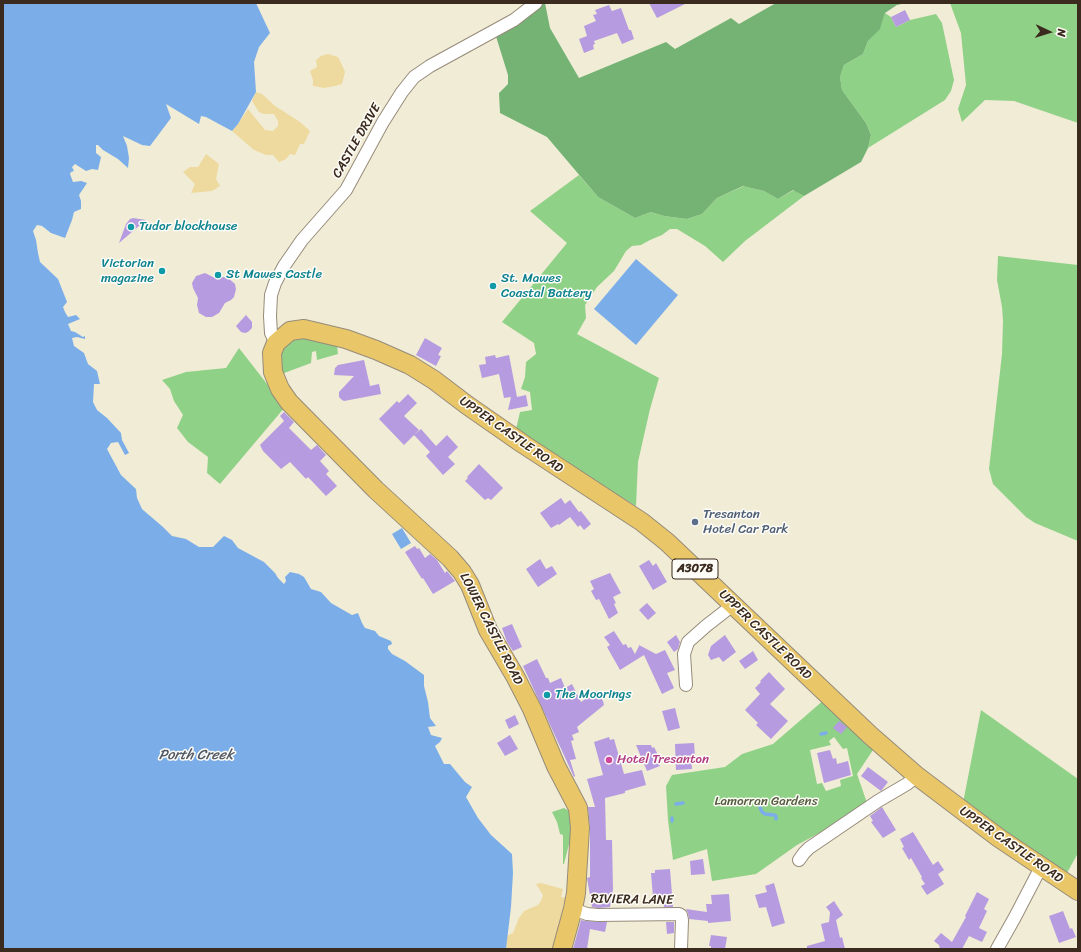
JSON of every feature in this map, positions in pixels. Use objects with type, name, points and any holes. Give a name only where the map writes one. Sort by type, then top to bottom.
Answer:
[{"type":"main road","name":"UPPER CASTLE ROAD","points":[[275,345],[287,333],[294,330],[310,330],[346,339],[376,350],[402,361],[422,372],[517,441],[651,529],[667,542],[870,735],[917,776],[999,838],[1078,891]]},
{"type":"main road","name":"LOWER CASTLE ROAD","points":[[275,345],[271,359],[273,372],[284,395],[376,490],[450,558],[462,572],[470,585],[488,630],[515,676],[532,709],[556,766],[578,808],[580,822],[576,892],[562,949]]},
{"type":"street","name":"CASTLE DRIVE","points":[[275,345],[271,333],[270,304],[275,283],[302,240],[346,190],[383,122],[402,92],[414,77],[430,66],[514,20],[536,3]]},
{"type":"street","points":[[686,684],[684,654],[688,642],[733,605]]},
{"type":"street","points":[[799,860],[809,848],[917,776]]},
{"type":"street","points":[[997,949],[1041,867]]},
{"type":"street","name":"RIVIERA LANE","points":[[573,909],[584,913],[598,915],[679,914],[681,915],[682,920],[682,949]]},
{"type":"green space","points":[[536,3],[545,3],[550,28],[579,78],[666,42],[675,49],[731,18],[739,24],[776,3],[906,3],[897,5],[885,13],[880,29],[868,41],[863,54],[844,65],[840,77],[842,90],[866,123],[871,135],[868,148],[861,162],[804,196],[793,190],[778,199],[764,191],[743,186],[717,198],[702,214],[687,219],[664,216],[651,212],[635,218],[598,197],[547,137],[500,113],[499,93],[508,84],[508,75],[494,30]]},
{"type":"green space","points":[[950,3],[1078,3],[1078,123],[1014,101],[985,100],[962,122],[958,109],[966,85],[961,33]]},
{"type":"green space","points":[[885,13],[891,17],[896,27],[910,20],[936,14],[942,23],[954,80],[951,91],[945,100],[868,148],[871,135],[866,123],[842,90],[840,77],[844,65],[863,54],[868,41],[880,28]]},
{"type":"green space","points":[[579,175],[598,197],[635,218],[651,212],[664,216],[687,219],[702,214],[717,198],[744,186],[764,191],[778,199],[794,190],[804,196],[745,241],[723,262],[705,246],[677,229],[670,229],[662,235],[641,245],[632,246],[626,251],[614,271],[597,287],[585,305],[586,318],[577,334],[659,378],[650,409],[638,462],[636,506],[586,476],[516,429],[520,412],[532,410],[530,392],[521,389],[525,377],[526,362],[536,354],[534,343],[502,322],[567,243],[530,211]]},
{"type":"green space","points":[[998,256],[1078,265],[1078,541],[1035,523],[1026,517],[993,484],[989,469],[1002,354],[1003,321],[997,280]]},
{"type":"green space","points":[[299,335],[337,346],[338,354],[317,360],[316,351],[312,352],[311,363],[279,375],[279,349]]},
{"type":"green space","points":[[239,348],[285,407],[220,484],[207,473],[208,457],[188,442],[177,428],[183,415],[174,401],[170,389],[162,380],[186,372],[226,368]]},
{"type":"green space","name":"Lamorran Gardens","points":[[825,699],[875,747],[857,774],[867,803],[823,831],[797,845],[756,874],[712,881],[707,849],[673,860],[668,820],[666,786],[672,775],[725,767],[742,754],[773,744]],"holes":[[[834,737],[843,749],[847,748],[853,776],[840,780],[841,786],[826,791],[822,783],[817,784],[810,750],[831,745],[829,741]]]},
{"type":"green space","points":[[981,710],[1078,779],[1078,853],[1067,873],[963,803]]},
{"type":"green space","points":[[564,808],[569,811],[571,827],[570,840],[563,864],[563,835],[560,834],[557,822],[552,812]]},
{"type":"sand","points":[[328,54],[338,57],[342,65],[345,72],[342,84],[324,88],[313,86],[310,71],[317,67],[316,60],[321,56]]},
{"type":"sand","points":[[256,92],[262,94],[275,106],[300,122],[310,131],[304,144],[300,144],[295,155],[290,154],[286,159],[279,162],[273,155],[266,155],[254,150],[232,131],[248,109],[265,130],[273,131],[278,126],[278,121],[274,114],[264,114],[259,112],[252,101]]},
{"type":"sand","points":[[206,154],[219,164],[216,179],[220,186],[212,191],[191,193],[195,184],[183,172],[190,167],[198,167]]},
{"type":"sand","points":[[541,883],[563,889],[561,897],[572,898],[557,949],[506,949],[507,936],[513,933],[519,918],[524,911],[538,905],[541,901],[543,895],[536,884]]},
{"type":"water","name":"Porth Creek","points":[[3,3],[256,3],[270,33],[259,47],[254,62],[256,92],[238,124],[232,131],[206,117],[201,116],[199,124],[166,104],[171,118],[150,146],[142,145],[123,136],[127,146],[129,158],[128,168],[118,159],[96,145],[96,153],[101,157],[98,170],[92,169],[86,171],[75,164],[72,167],[74,171],[70,174],[73,182],[81,181],[87,183],[79,195],[81,209],[74,212],[65,238],[51,233],[42,226],[37,225],[33,231],[40,262],[58,279],[67,302],[63,307],[68,317],[76,315],[80,319],[68,324],[71,331],[83,337],[85,336],[85,339],[77,337],[72,338],[74,346],[84,353],[88,364],[97,371],[100,384],[94,384],[93,402],[97,410],[121,433],[122,440],[129,453],[125,455],[118,442],[111,443],[107,449],[121,475],[136,489],[137,498],[142,509],[172,536],[186,539],[199,547],[213,547],[224,536],[232,540],[238,548],[264,562],[284,584],[286,581],[285,577],[290,572],[299,574],[304,577],[311,589],[321,592],[331,603],[352,615],[358,613],[365,628],[375,631],[379,636],[391,641],[392,644],[388,646],[388,649],[392,654],[405,661],[424,675],[424,686],[430,718],[436,726],[428,727],[431,735],[442,738],[435,746],[444,764],[450,764],[465,782],[472,787],[466,797],[478,818],[491,835],[512,854],[513,873],[511,907],[506,949],[3,949]]},
{"type":"water","points":[[636,259],[678,295],[636,345],[594,309]]},
{"type":"water","points":[[402,528],[411,543],[401,549],[392,534]]},
{"type":"building","points":[[649,3],[687,3],[657,18]]},
{"type":"building","points":[[609,5],[612,11],[621,8],[634,39],[622,44],[617,33],[594,41],[594,49],[584,53],[579,39],[587,36],[584,26],[596,21],[593,15],[597,14],[595,10]]},
{"type":"building","points":[[905,10],[910,20],[896,27],[891,17]]},
{"type":"building","name":"Tudor blockhouse","points":[[133,218],[146,220],[119,243],[126,224]]},
{"type":"building","name":"St Mawes Castle","points":[[205,273],[215,278],[228,278],[235,284],[236,289],[234,297],[225,303],[219,313],[212,317],[206,317],[199,313],[197,305],[198,298],[192,283],[196,276]]},
{"type":"building","points":[[246,315],[252,322],[252,328],[245,333],[241,332],[236,326]]},
{"type":"building","points":[[425,338],[442,348],[438,355],[441,356],[436,366],[416,355]]},
{"type":"building","points":[[495,355],[496,358],[509,355],[517,397],[526,395],[528,406],[508,410],[511,397],[504,398],[499,374],[482,378],[479,365],[486,364],[485,357]]},
{"type":"building","points":[[364,360],[370,386],[379,384],[381,394],[344,401],[342,400],[339,397],[339,392],[354,376],[334,375],[335,368],[338,365]]},
{"type":"building","points":[[408,394],[417,403],[404,416],[419,430],[404,445],[379,419],[397,401],[399,403]]},
{"type":"building","points":[[284,412],[294,422],[289,428],[311,450],[317,445],[326,455],[320,461],[329,471],[326,474],[337,486],[326,496],[308,477],[306,479],[290,462],[281,469],[263,451],[260,445],[284,421],[280,416]]},
{"type":"building","points":[[421,429],[436,446],[447,435],[458,447],[448,457],[455,464],[443,475],[426,456],[430,452],[414,435]]},
{"type":"building","points":[[479,464],[503,488],[491,500],[488,498],[485,500],[465,481]]},
{"type":"building","points":[[561,498],[565,504],[570,500],[591,524],[584,530],[580,525],[578,527],[570,517],[559,525],[558,524],[551,528],[540,513]]},
{"type":"building","points":[[415,546],[417,549],[419,548],[425,558],[430,554],[437,560],[445,573],[447,571],[455,581],[433,594],[405,552]]},
{"type":"building","points":[[540,559],[546,569],[552,566],[557,574],[538,587],[526,569]]},
{"type":"building","points":[[649,560],[653,566],[656,563],[667,582],[653,590],[639,566]]},
{"type":"building","points":[[610,573],[621,593],[613,597],[618,613],[609,619],[599,599],[596,600],[591,591],[594,589],[590,581]]},
{"type":"building","points":[[647,603],[656,613],[648,620],[639,610]]},
{"type":"building","points":[[512,624],[522,647],[513,651],[507,642],[502,628]]},
{"type":"building","points":[[614,631],[623,645],[626,644],[628,648],[631,647],[635,654],[639,645],[656,654],[665,650],[675,670],[667,673],[674,688],[662,694],[644,655],[620,670],[607,647],[610,645],[604,637]]},
{"type":"building","points":[[676,635],[680,642],[678,649],[674,652],[667,642]]},
{"type":"building","points":[[725,635],[736,652],[723,662],[719,657],[711,660],[708,655],[711,646]]},
{"type":"building","points":[[753,651],[758,660],[745,669],[739,661]]},
{"type":"building","points":[[537,659],[550,683],[561,678],[565,688],[572,684],[581,702],[597,691],[603,701],[604,705],[577,727],[579,732],[572,735],[574,740],[571,741],[576,759],[570,760],[575,776],[574,777],[523,666]]},
{"type":"building","points":[[769,672],[785,689],[770,704],[788,721],[771,739],[756,725],[758,723],[745,710],[760,694],[755,688]]},
{"type":"building","points":[[675,708],[680,728],[668,731],[662,711]]},
{"type":"building","points":[[515,715],[519,724],[509,729],[505,720]]},
{"type":"building","points":[[839,721],[847,727],[841,734],[833,728]]},
{"type":"building","points":[[510,735],[518,749],[505,756],[497,743]]},
{"type":"building","points":[[609,737],[610,740],[614,739],[624,774],[642,770],[646,785],[625,791],[625,793],[605,798],[606,840],[612,840],[613,889],[610,907],[598,908],[592,907],[587,878],[590,877],[590,829],[588,807],[595,807],[587,779],[603,775],[594,742]]},
{"type":"building","points":[[694,743],[695,757],[691,757],[692,769],[676,770],[675,744]]},
{"type":"building","points":[[636,745],[651,745],[652,748],[654,747],[658,755],[655,756],[660,766],[647,771]]},
{"type":"building","points":[[830,750],[833,759],[836,758],[837,764],[848,761],[851,775],[824,783],[817,753]]},
{"type":"building","points":[[868,767],[888,782],[881,791],[861,776]]},
{"type":"building","points":[[882,807],[896,830],[883,838],[871,822],[873,821],[870,816]]},
{"type":"building","points":[[913,832],[933,865],[938,861],[944,870],[938,874],[944,884],[927,895],[921,886],[925,884],[921,878],[922,877],[911,858],[909,860],[902,848],[904,847],[900,839]]},
{"type":"building","points":[[703,859],[705,874],[691,875],[690,861]]},
{"type":"building","points":[[670,869],[673,907],[664,907],[664,896],[653,897],[651,873],[655,873],[655,870]]},
{"type":"building","points":[[774,883],[785,923],[772,927],[766,907],[759,908],[755,895],[767,892],[765,886]]},
{"type":"building","points":[[977,892],[989,899],[984,909],[987,911],[979,928],[987,932],[982,942],[969,936],[962,949],[940,949],[939,945],[934,941],[941,933],[952,942],[966,917],[965,916]]},
{"type":"building","points":[[729,894],[731,921],[708,923],[708,921],[689,919],[686,909],[707,912],[706,904],[712,904],[711,895]]},
{"type":"building","points":[[834,901],[843,915],[836,920],[840,938],[842,937],[845,949],[807,949],[807,946],[825,941],[821,924],[829,922],[830,912],[826,907]]},
{"type":"building","points":[[1063,911],[1070,929],[1072,928],[1076,937],[1059,943],[1049,916]]},
{"type":"building","points":[[581,920],[607,922],[605,932],[590,929],[587,949],[573,949]]},
{"type":"building","points":[[666,922],[674,922],[674,933],[667,934]]},
{"type":"building","points":[[711,935],[727,937],[725,949],[711,949],[711,946],[709,946]]},
{"type":"waterway","points":[[821,734],[826,733]]},
{"type":"waterway","points":[[676,804],[683,803]]},
{"type":"waterway","points":[[760,807],[762,812],[765,814],[774,815],[776,816],[776,819]]},
{"type":"place","name":"Tudor blockhouse","points":[[131,227]]},
{"type":"place","name":"Victorian magazine","points":[[162,271]]},
{"type":"place","name":"St Mawes Castle","points":[[218,275]]},
{"type":"place","name":"St. Mawes Coastal Battery","points":[[493,286]]},
{"type":"place","name":"Tresanton Hotel Car Park","points":[[695,522]]},
{"type":"place","name":"The Moorings","points":[[547,695]]},
{"type":"place","name":"Hotel Tresanton","points":[[609,760]]}]
